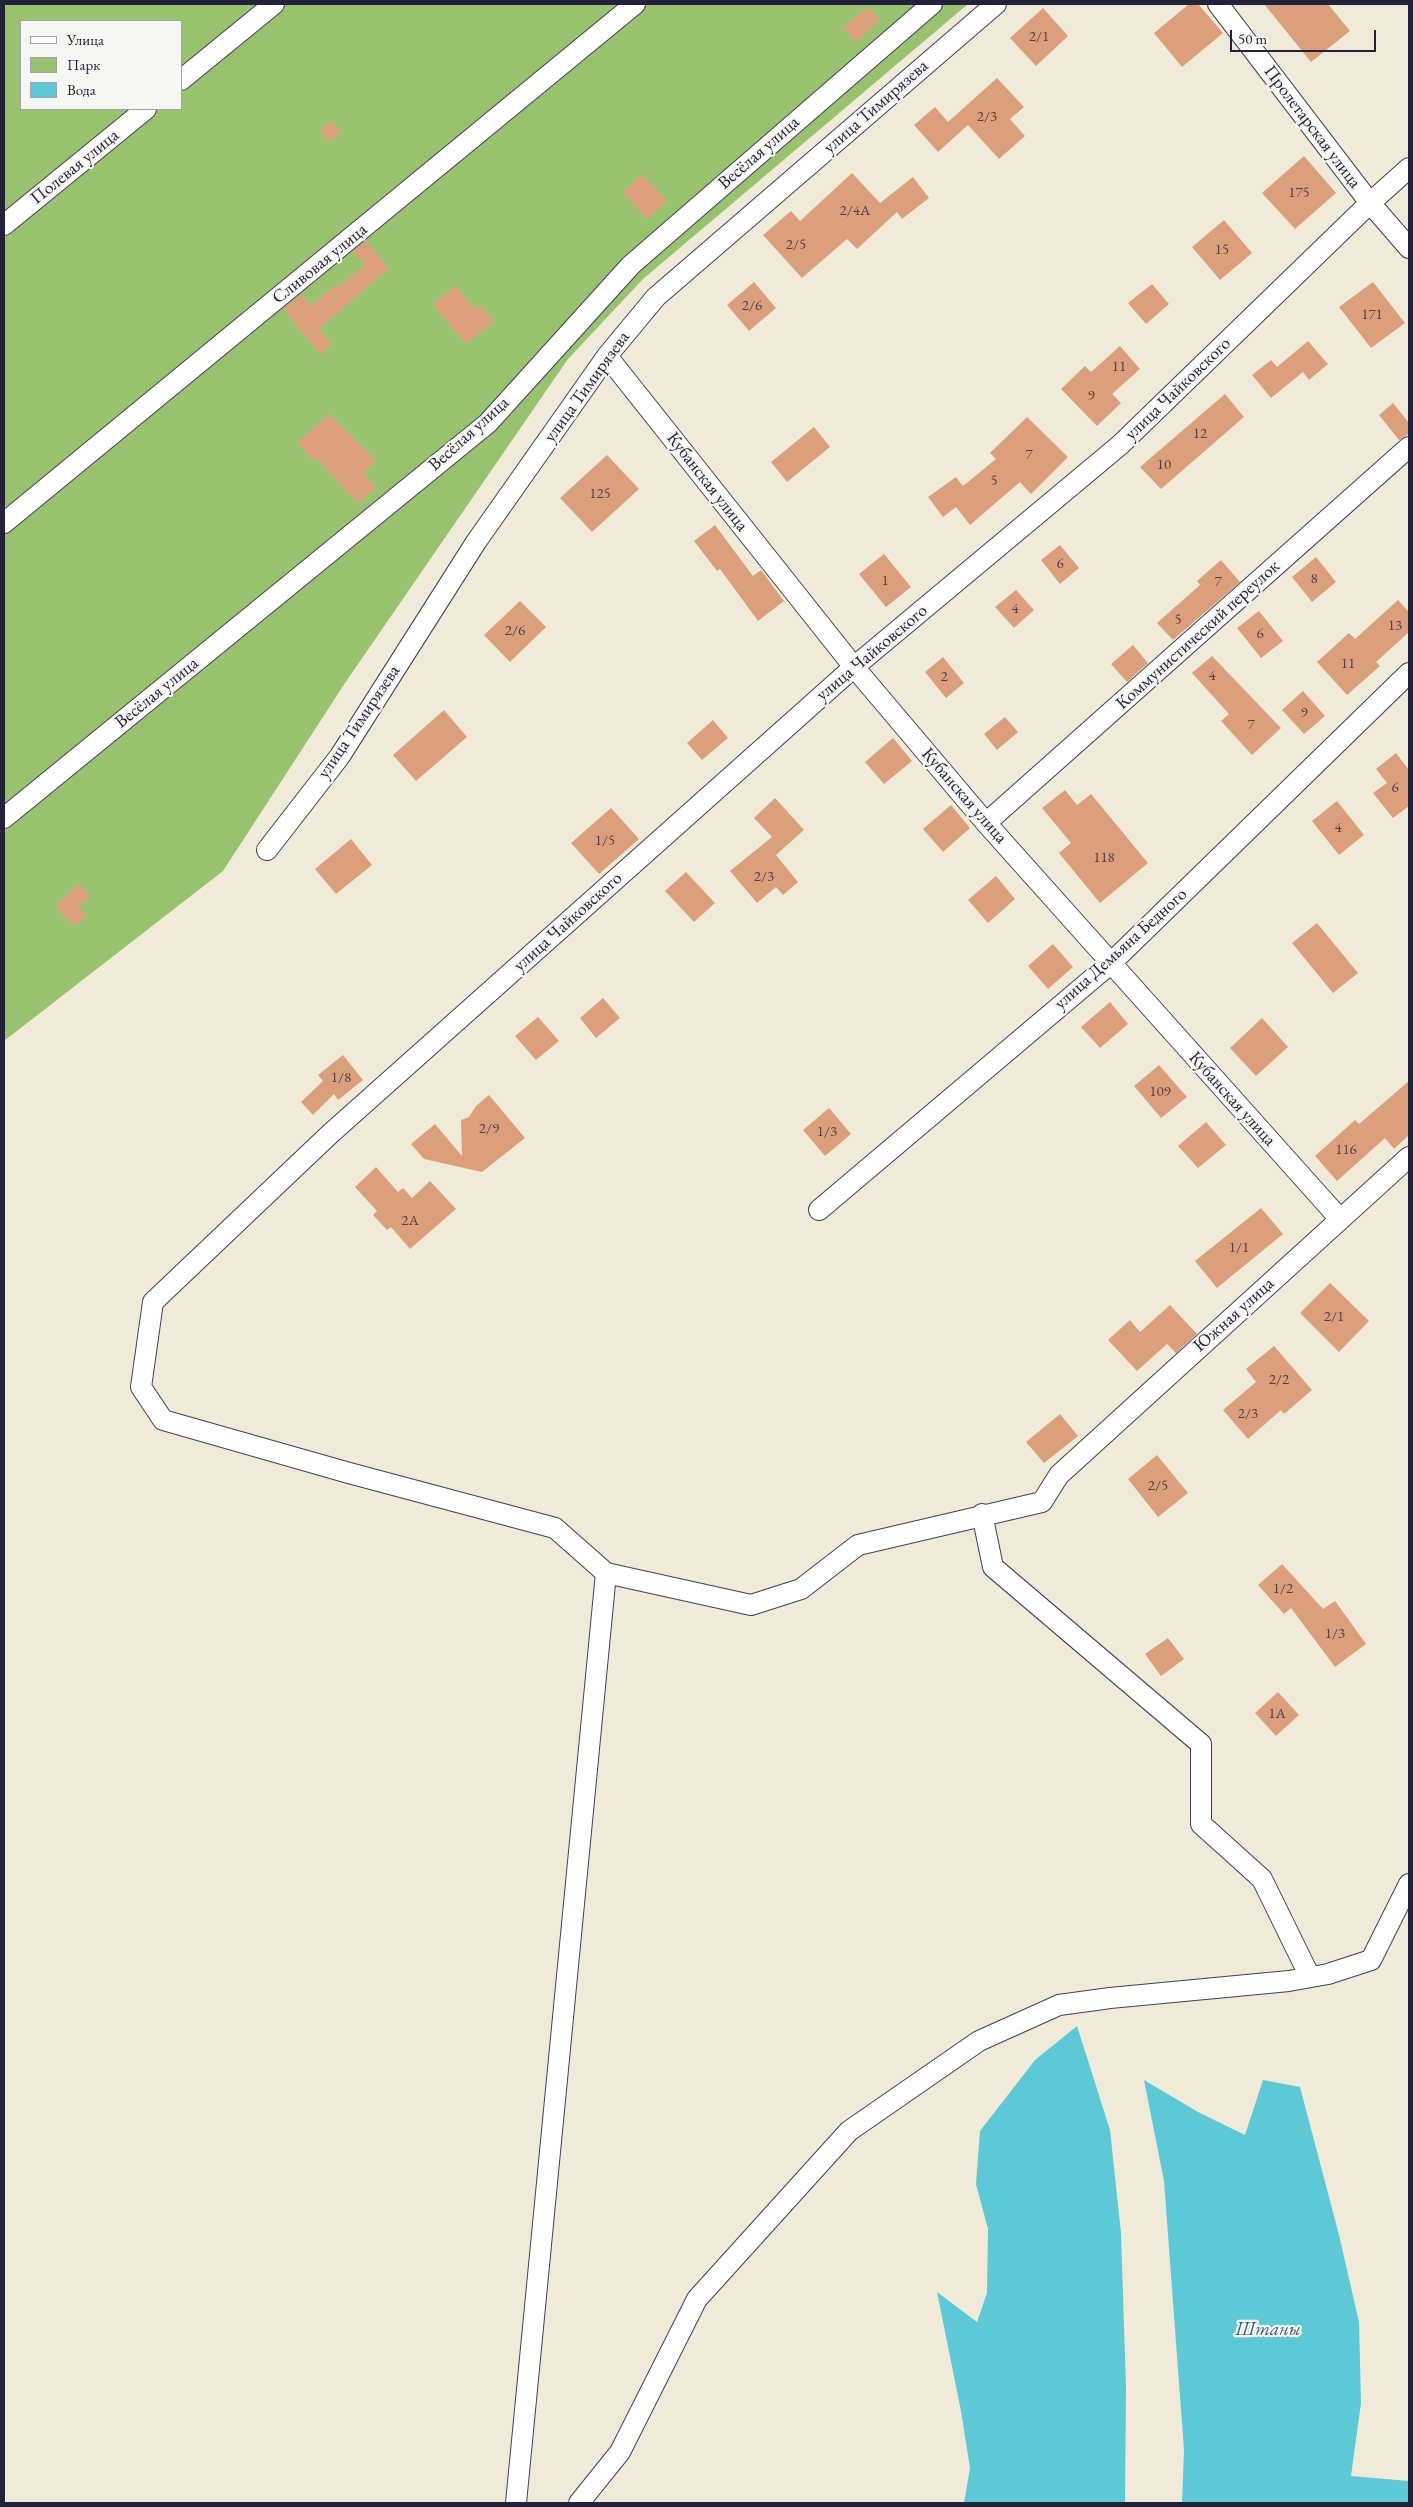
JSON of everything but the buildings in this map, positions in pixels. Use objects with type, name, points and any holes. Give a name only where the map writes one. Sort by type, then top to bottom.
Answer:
[{"type":"street","points":[[182,79],[274,4]]},
{"type":"street","name":"Сливовая улица","points":[[4,523],[636,4]]},
{"type":"street","name":"Весёлая улица","points":[[4,818],[488,423],[631,265],[932,4]]},
{"type":"street","name":"улица Тимирязева","points":[[267,850],[340,756],[476,542],[607,356],[656,297],[996,4]]},
{"type":"street","name":"Пролетарская улица","points":[[1218,4],[1370,203],[1409,248]]},
{"type":"street","name":"Полевая улица","points":[[4,225],[145,110]]},
{"type":"street","name":"улица Чайковского","points":[[606,1573],[555,1528],[349,1473],[163,1420],[141,1387],[153,1302],[330,1134],[854,667],[1120,445],[1370,203],[1409,168]]},
{"type":"street","name":"Кубанская улица","points":[[607,356],[854,667],[986,824],[1340,1219]]},
{"type":"street","name":"Коммунистический переулок","points":[[986,824],[1409,448]]},
{"type":"street","name":"улица Демьяна Бедного","points":[[819,1210],[1110,964],[1409,673]]},
{"type":"street","name":"Южная улица","points":[[606,1573],[751,1605],[801,1589],[858,1545],[982,1514],[1042,1502],[1059,1475],[1409,1157]]},
{"type":"street","points":[[982,1514],[993,1567],[1201,1744],[1201,1824],[1262,1879],[1310,1977]]},
{"type":"street","points":[[516,2503],[606,1573]]},
{"type":"street","points":[[579,2503],[620,2452],[697,2299],[849,2131],[979,2041],[1059,2005],[1310,1977],[1328,1974],[1371,1960],[1409,1884]]},
{"type":"green space","points":[[4,4],[968,4],[643,279],[568,359],[345,683],[223,871],[4,1041]]},
{"type":"water","points":[[1077,2026],[1110,2130],[1121,2233],[1126,2388],[1125,2503],[964,2503],[970,2468],[961,2411],[937,2292],[977,2322],[987,2293],[988,2229],[976,2184],[980,2131],[1035,2060]]},
{"type":"water","name":"Штаны","points":[[1144,2080],[1198,2112],[1245,2135],[1263,2080],[1300,2087],[1339,2235],[1359,2322],[1361,2403],[1351,2476],[1409,2481],[1409,2503],[1182,2503],[1184,2450],[1164,2181]]}]
